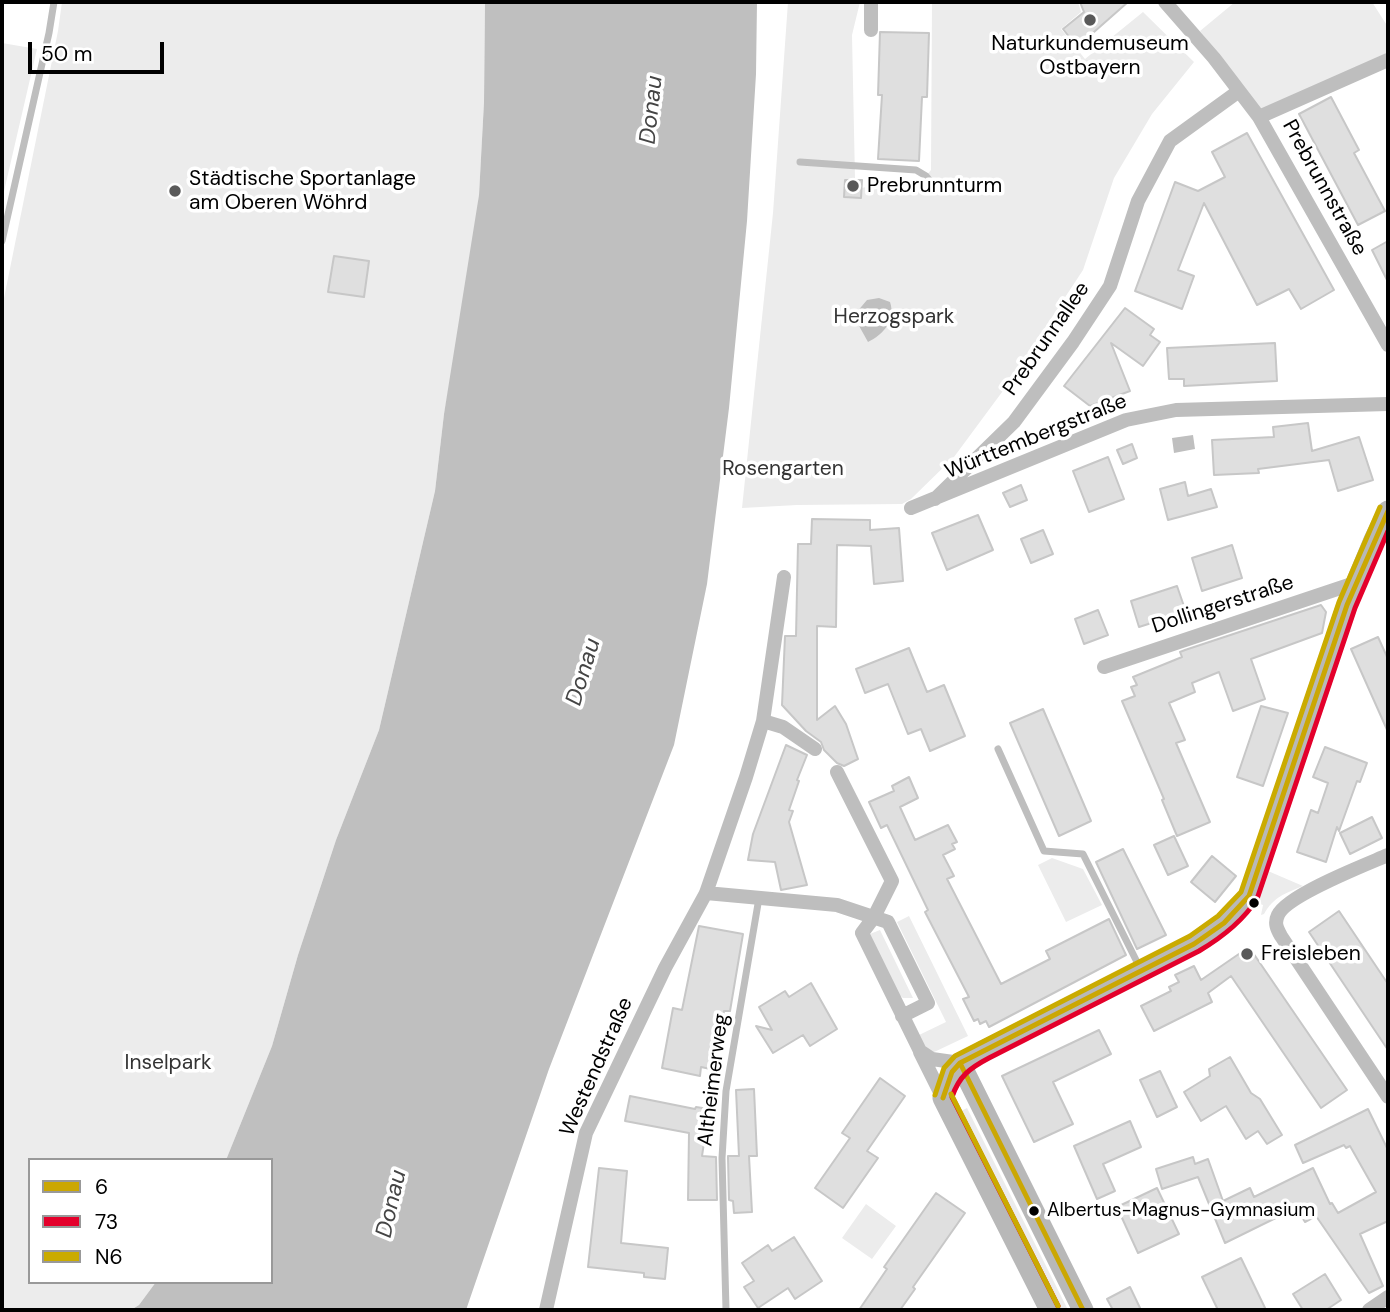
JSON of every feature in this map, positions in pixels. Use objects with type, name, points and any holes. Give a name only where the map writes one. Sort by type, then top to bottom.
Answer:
[{"type":"street","points":[[870,30],[872,2]]},
{"type":"street","name":"Prebrunnstraße","points":[[1165,2],[1214,58],[1259,117],[1388,345]]},
{"type":"street","points":[[1259,117],[1388,60]]},
{"type":"street","name":"Prebrunnallee","points":[[935,499],[1014,422],[1110,286],[1138,201],[1170,141],[1239,90]]},
{"type":"street","name":"Württembergstraße","points":[[911,508],[1126,420],[1176,410],[1388,404]]},
{"type":"street","points":[[943,1098],[951,1072],[960,1063],[1194,944],[1218,929],[1238,911],[1249,896],[1356,583],[1388,511]]},
{"type":"street","name":"Westendstraße","points":[[546,1310],[586,1133],[648,1003],[706,893],[763,721],[784,577]]},
{"type":"street","name":"Dollingerstraße","points":[[1104,667],[1356,583]]},
{"type":"street","points":[[763,721],[783,727],[815,749]]},
{"type":"street","points":[[837,772],[892,881],[874,917],[862,933],[1050,1310]]},
{"type":"street","points":[[1388,855],[1296,897],[1279,913],[1276,922],[1281,936],[1388,1097]]},
{"type":"street","points":[[706,893],[837,905],[888,922],[928,1003],[902,1016]]},
{"type":"street","points":[[920,1051],[932,1059],[960,1063]]},
{"type":"street","points":[[960,1063],[1083,1310]]},
{"type":"street","points":[[1369,1310],[1388,1297]]},
{"type":"lane","points":[[2,241],[54,2]]},
{"type":"lane","points":[[800,162],[916,170],[936,187]]},
{"type":"lane","points":[[998,749],[1044,851],[1083,854],[1141,971]]},
{"type":"lane","name":"Altheimerweg","points":[[726,1310],[722,1158],[726,1091],[759,898]]},
{"type":"green space","name":"Inselpark","points":[[62,2],[485,2],[484,102],[472,265],[444,414],[435,491],[379,730],[336,840],[298,955],[272,1046],[227,1158],[28,1158],[28,1284],[155,1284],[139,1305],[131,1310],[2,1310],[2,308]]},
{"type":"green space","name":"Herzogspark","points":[[788,2],[860,2],[852,35],[855,179],[863,179],[862,188],[887,182],[921,182],[931,170],[932,2],[1078,2],[1081,12],[1061,29],[1085,59],[1143,12],[1194,62],[1152,114],[1114,178],[1083,270],[1008,384],[954,457],[911,499],[902,504],[742,508],[773,213]]},
{"type":"green space","points":[[1235,2],[1372,2],[1388,27],[1388,54],[1261,111],[1200,31]]},
{"type":"green space","points":[[2,43],[37,49],[2,200]]},
{"type":"green space","points":[[1052,858],[1083,869],[1102,905],[1066,922],[1038,865]]},
{"type":"green space","points":[[1268,871],[1303,886],[1280,896],[1261,915],[1263,905],[1258,903]]},
{"type":"green space","points":[[909,916],[968,1036],[932,1053],[926,1049],[919,1035],[946,1022],[897,922]]},
{"type":"green space","points":[[880,930],[913,998],[903,998],[898,994],[870,934]]},
{"type":"green space","points":[[967,1108],[1068,1310],[1061,1310],[1048,1288],[959,1112]]},
{"type":"green space","points":[[866,1204],[896,1226],[872,1259],[842,1238]]},
{"type":"water","name":"Donau","points":[[485,2],[757,2],[756,74],[747,221],[729,408],[707,584],[674,745],[549,1069],[466,1310],[131,1310],[139,1305],[155,1284],[273,1284],[273,1158],[227,1158],[272,1046],[298,955],[336,840],[379,730],[435,491],[444,414],[479,195],[484,102]]},
{"type":"water","points":[[879,298],[890,302],[890,321],[879,335],[868,342],[858,324],[856,313],[867,300]]},
{"type":"water","points":[[1193,435],[1195,449],[1174,453],[1172,438]]},
{"type":"building","name":"Naturkundemuseum Ostbayern","points":[[1080,2],[1128,2],[1077,47],[1063,29],[1084,12]]},
{"type":"building","points":[[880,32],[929,33],[927,97],[922,97],[919,161],[878,159],[882,95],[878,95]]},
{"type":"building","points":[[1331,97],[1359,150],[1354,153],[1385,211],[1358,225],[1299,114]]},
{"type":"building","points":[[1247,133],[1334,290],[1301,309],[1289,289],[1257,305],[1204,203],[1178,270],[1194,276],[1182,309],[1135,291],[1175,182],[1198,191],[1225,177],[1212,152]]},
{"type":"building","name":"Prebrunnturm","points":[[845,180],[862,180],[861,198],[844,197]]},
{"type":"building","points":[[1388,241],[1388,282],[1372,250]]},
{"type":"building","points":[[334,256],[369,261],[364,297],[328,292]]},
{"type":"building","points":[[1125,308],[1154,329],[1150,335],[1160,342],[1143,366],[1111,343],[1130,391],[1090,406],[1064,386]]},
{"type":"building","points":[[1275,343],[1277,381],[1184,386],[1184,379],[1169,379],[1167,348]]},
{"type":"building","points":[[1308,423],[1312,451],[1359,437],[1373,480],[1338,491],[1329,460],[1258,469],[1259,473],[1214,475],[1212,440],[1274,437],[1273,427]]},
{"type":"building","points":[[1132,444],[1137,458],[1123,464],[1117,450]]},
{"type":"building","points":[[1108,457],[1124,499],[1089,512],[1073,471]]},
{"type":"building","points":[[1185,482],[1188,496],[1211,489],[1217,507],[1168,520],[1160,489]]},
{"type":"building","points":[[1021,485],[1027,500],[1010,507],[1003,493]]},
{"type":"building","points":[[978,515],[993,550],[947,570],[932,533]]},
{"type":"building","points":[[812,519],[870,520],[870,530],[899,528],[903,581],[874,584],[871,546],[837,545],[836,627],[817,626],[817,720],[835,706],[846,724],[858,759],[844,766],[837,763],[824,750],[821,742],[806,731],[782,705],[785,636],[796,636],[798,544],[811,544]]},
{"type":"building","points":[[1043,530],[1053,554],[1031,563],[1021,539]]},
{"type":"building","points":[[1232,545],[1242,578],[1202,591],[1192,558]]},
{"type":"building","points":[[1177,586],[1186,612],[1139,627],[1131,601]]},
{"type":"building","points":[[1321,605],[1326,612],[1322,633],[1251,659],[1265,699],[1233,711],[1219,672],[1192,683],[1195,692],[1169,703],[1185,740],[1176,743],[1210,822],[1177,836],[1122,701],[1135,696],[1131,687],[1137,685],[1133,677],[1182,657],[1180,652],[1185,650]]},
{"type":"building","points":[[1098,610],[1108,635],[1084,644],[1075,619]]},
{"type":"building","points":[[1378,637],[1388,659],[1388,732],[1351,649]]},
{"type":"building","points":[[909,648],[927,692],[944,685],[965,736],[930,751],[921,729],[908,734],[888,684],[865,693],[856,669]]},
{"type":"building","points":[[1261,706],[1288,713],[1263,786],[1237,777]]},
{"type":"building","points":[[1043,709],[1091,821],[1059,836],[1010,723]]},
{"type":"building","points":[[786,745],[807,755],[797,780],[799,781],[789,810],[793,811],[789,822],[807,885],[781,890],[775,862],[748,860],[753,834]]},
{"type":"building","points":[[1325,747],[1367,763],[1360,782],[1357,781],[1339,831],[1337,827],[1326,862],[1297,852],[1311,810],[1318,813],[1328,783],[1313,777]]},
{"type":"building","points":[[909,777],[918,798],[900,807],[915,840],[948,825],[957,842],[952,844],[955,849],[943,855],[954,876],[947,879],[1001,984],[1050,959],[1046,951],[1109,919],[1126,955],[989,1027],[986,1021],[980,1024],[978,1019],[974,1021],[963,999],[969,997],[925,912],[928,910],[887,825],[881,828],[869,802],[894,791],[892,786]]},
{"type":"building","points":[[1372,817],[1382,838],[1350,854],[1340,833]]},
{"type":"building","points":[[1174,836],[1188,866],[1168,875],[1154,845]]},
{"type":"building","points":[[1123,849],[1166,935],[1137,949],[1096,862]]},
{"type":"building","points":[[1212,856],[1236,876],[1215,902],[1191,882]]},
{"type":"building","points":[[1339,911],[1388,984],[1388,1050],[1309,932]]},
{"type":"building","points":[[699,926],[743,934],[730,1011],[724,1011],[715,1070],[701,1067],[700,1076],[662,1068],[673,1008],[682,1010]]},
{"type":"building","points":[[1249,947],[1347,1090],[1321,1108],[1231,976],[1208,993],[1212,1002],[1154,1031],[1141,1006],[1171,991],[1169,987],[1179,982],[1175,975],[1194,966],[1201,980]]},
{"type":"building","points":[[811,983],[837,1029],[810,1046],[803,1035],[773,1053],[756,1026],[772,1030],[759,1007],[785,991],[789,997]]},
{"type":"building","points":[[1099,1030],[1111,1054],[1053,1082],[1073,1124],[1034,1142],[1002,1076]]},
{"type":"building","points":[[1230,1057],[1251,1093],[1260,1099],[1282,1135],[1267,1144],[1258,1131],[1246,1139],[1226,1106],[1201,1121],[1184,1092],[1210,1076],[1209,1069]]},
{"type":"building","points":[[1160,1071],[1177,1107],[1157,1117],[1140,1080]]},
{"type":"building","points":[[880,1078],[905,1096],[867,1151],[878,1158],[843,1208],[815,1188],[850,1138],[842,1133]]},
{"type":"building","points":[[754,1089],[757,1156],[749,1156],[752,1212],[734,1213],[733,1201],[729,1200],[728,1156],[739,1156],[736,1090]]},
{"type":"building","points":[[630,1096],[695,1109],[709,1109],[702,1156],[716,1157],[717,1200],[688,1200],[689,1133],[625,1121]]},
{"type":"building","points":[[1368,1109],[1388,1150],[1388,1221],[1360,1234],[1383,1286],[1369,1293],[1316,1216],[1305,1222],[1296,1208],[1225,1243],[1198,1177],[1162,1189],[1156,1169],[1193,1157],[1195,1164],[1208,1159],[1223,1201],[1250,1188],[1254,1197],[1313,1168],[1330,1204],[1332,1203],[1338,1213],[1376,1192],[1350,1146],[1346,1148],[1344,1145],[1303,1163],[1295,1145]]},
{"type":"building","points":[[1130,1121],[1141,1147],[1103,1164],[1115,1191],[1097,1199],[1074,1146]]},
{"type":"building","points":[[599,1168],[627,1171],[621,1243],[668,1248],[665,1279],[644,1277],[644,1273],[588,1267]]},
{"type":"building","points":[[1157,1188],[1179,1234],[1138,1253],[1117,1207]]},
{"type":"building","points":[[936,1193],[965,1213],[913,1287],[915,1289],[900,1310],[859,1310],[887,1269],[884,1267]]},
{"type":"building","points":[[794,1237],[822,1281],[795,1299],[788,1288],[758,1308],[744,1287],[754,1281],[742,1263],[768,1245],[772,1251]]},
{"type":"building","points":[[1241,1258],[1266,1310],[1218,1310],[1202,1277]]},
{"type":"building","points":[[1325,1274],[1341,1300],[1326,1310],[1303,1310],[1293,1294]]},
{"type":"building","points":[[1130,1287],[1141,1310],[1113,1310],[1107,1299]]},
{"type":"transit line","name":"N6","points":[[935,1095],[944,1068],[955,1056],[1190,936],[1218,916],[1241,892],[1339,602],[1380,507]]},
{"type":"transit line","name":"6","points":[[943,1098],[952,1072],[960,1063],[1194,944],[1224,923],[1249,896],[1347,605],[1388,511]]},
{"type":"transit line","name":"73","points":[[1058,1306],[952,1097],[966,1073],[982,1062],[1199,951],[1245,915],[1257,899],[1355,608],[1388,531]]},
{"type":"transit line","name":"6","points":[[960,1063],[1083,1310]]},
{"type":"transit line","name":"N6","points":[[951,1094],[1058,1306]]},
{"type":"place","name":"Naturkundemuseum Ostbayern","points":[[1090,20]]},
{"type":"place","name":"Prebrunnturm","points":[[853,186]]},
{"type":"place","name":"Städtische Sportanlage am Oberen Wöhrd","points":[[175,191]]},
{"type":"place","name":"Freisleben","points":[[1247,954]]},
{"type":"place","name":"Albertus-Magnus-Gymnasium","points":[[1034,1211]]},
{"type":"park label","name":"Rosengarten","points":[[783,469]]}]
